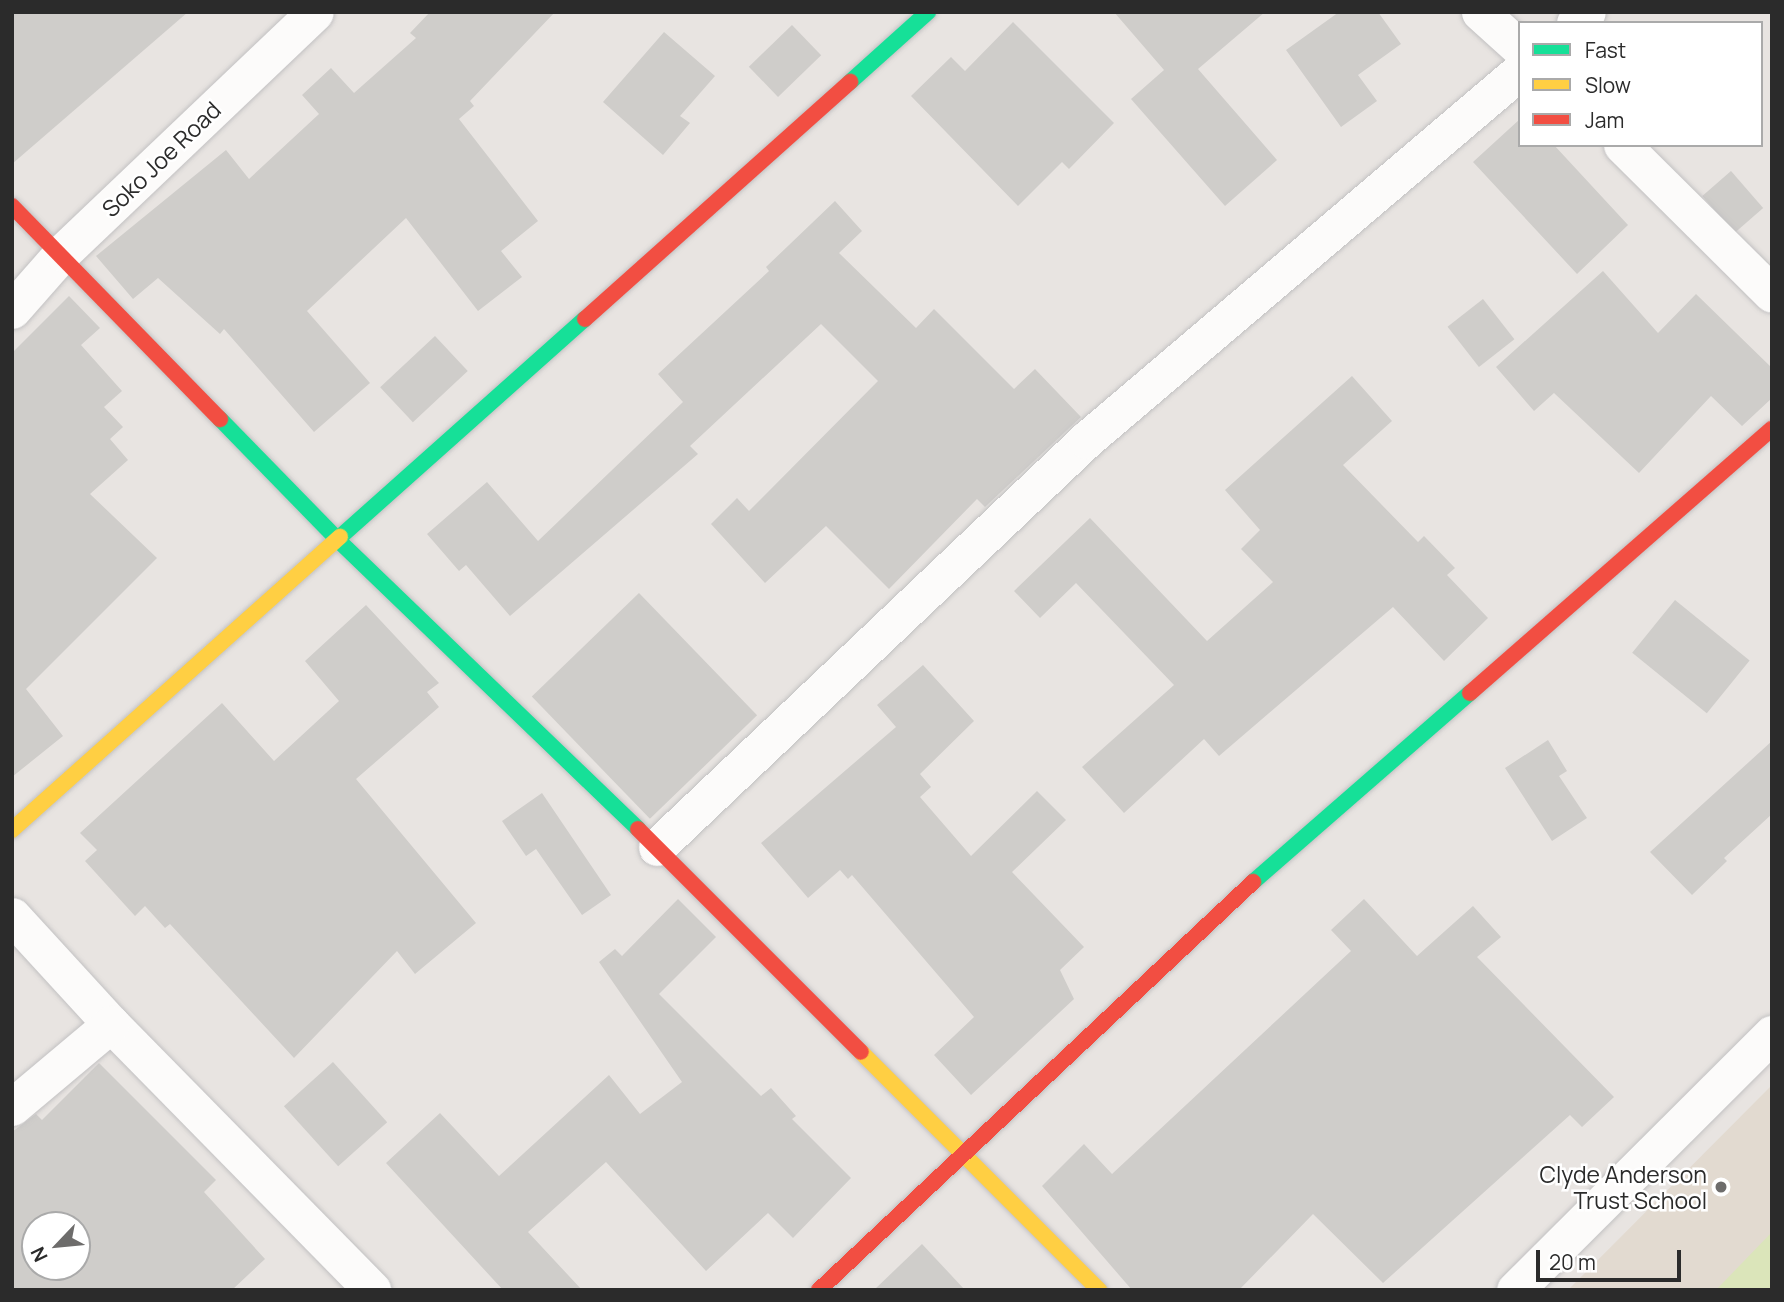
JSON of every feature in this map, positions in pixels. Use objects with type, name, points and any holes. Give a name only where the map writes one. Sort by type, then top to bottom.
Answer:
[{"type":"street","name":"Soko Joe Road","points":[[12,310],[62,253],[315,12]]},
{"type":"street","points":[[12,830],[340,541],[676,234],[928,12]]},
{"type":"street","points":[[1480,12],[1518,46]]},
{"type":"street","points":[[657,847],[1086,440],[1518,73]]},
{"type":"street","points":[[1624,147],[1772,294]]},
{"type":"street","points":[[12,206],[62,253],[340,541],[657,847],[962,1156],[1099,1290]]},
{"type":"street","points":[[819,1290],[1199,929],[1772,429]]},
{"type":"street","points":[[12,916],[111,1024],[372,1290]]},
{"type":"street","points":[[12,1107],[111,1024]]},
{"type":"street","points":[[1515,1290],[1772,1034]]},
{"type":"shaded area","name":"Clyde Anderson Trust School","points":[[1772,1085],[1772,1290],[1568,1290]]},
{"type":"green space","points":[[1772,1232],[1772,1290],[1716,1290]]},
{"type":"building","points":[[12,12],[188,12],[12,164]]},
{"type":"building","points":[[430,12],[555,12],[470,101],[474,106],[459,119],[538,221],[501,251],[522,277],[478,311],[406,218],[307,311],[370,383],[314,432],[224,329],[220,334],[158,278],[133,299],[96,256],[226,150],[249,179],[319,114],[302,95],[331,68],[354,93],[416,38],[410,33]]},
{"type":"building","points":[[1114,12],[1265,12],[1198,69],[1277,160],[1225,206],[1131,99],[1164,70]]},
{"type":"building","points":[[1339,12],[1378,12],[1401,44],[1358,75],[1377,101],[1341,127],[1286,50]]},
{"type":"building","points":[[1013,22],[1114,123],[1069,169],[1062,162],[1018,206],[911,96],[951,57],[965,71]]},
{"type":"building","points":[[792,25],[821,55],[778,97],[749,67]]},
{"type":"building","points":[[664,32],[715,76],[680,116],[690,123],[663,155],[603,102]]},
{"type":"building","points":[[1518,121],[1518,147],[1556,147],[1628,225],[1577,274],[1473,162]]},
{"type":"building","points":[[1731,171],[1763,208],[1734,233],[1702,196]]},
{"type":"building","points":[[835,201],[862,231],[839,253],[916,328],[934,309],[1014,389],[1035,369],[1081,417],[985,507],[977,499],[889,589],[826,526],[765,583],[711,524],[737,498],[749,511],[878,381],[821,324],[690,446],[698,454],[510,616],[466,565],[459,571],[427,534],[487,482],[538,541],[683,402],[658,374],[769,271],[766,267]]},
{"type":"building","points":[[1603,271],[1658,333],[1696,294],[1772,368],[1772,398],[1742,426],[1711,396],[1639,473],[1554,393],[1534,411],[1496,367]]},
{"type":"building","points":[[69,296],[100,328],[81,345],[122,391],[104,407],[123,427],[110,439],[128,460],[90,494],[157,558],[26,689],[63,736],[12,777],[12,353]]},
{"type":"building","points":[[1483,299],[1514,339],[1479,367],[1448,327]]},
{"type":"building","points":[[435,336],[468,371],[413,422],[380,387]]},
{"type":"building","points":[[1352,376],[1392,421],[1343,465],[1418,542],[1424,536],[1455,568],[1447,575],[1488,618],[1444,661],[1393,607],[1219,756],[1204,739],[1124,813],[1082,767],[1174,685],[1076,583],[1040,618],[1014,591],[1090,518],[1207,641],[1273,582],[1241,549],[1260,530],[1225,490]]},
{"type":"building","points":[[639,593],[757,715],[650,819],[532,697]]},
{"type":"building","points":[[1675,600],[1750,660],[1707,713],[1632,653]]},
{"type":"building","points":[[366,605],[439,683],[427,692],[439,707],[356,779],[476,923],[415,974],[397,951],[294,1058],[170,924],[165,928],[145,906],[135,916],[85,861],[97,850],[80,833],[222,703],[274,761],[339,701],[305,661]]},
{"type":"building","points":[[923,665],[974,721],[920,774],[931,787],[920,797],[971,856],[1037,791],[1066,820],[1012,872],[1084,947],[1060,970],[1074,999],[971,1095],[934,1055],[974,1017],[852,875],[848,879],[840,870],[808,898],[761,843],[896,727],[877,705]]},
{"type":"building","points":[[1548,740],[1567,771],[1559,776],[1587,818],[1552,841],[1505,768]]},
{"type":"building","points":[[1772,741],[1772,814],[1724,858],[1727,861],[1692,895],[1650,852]]},
{"type":"building","points":[[542,793],[611,895],[582,915],[536,849],[526,856],[502,821]]},
{"type":"building","points":[[678,899],[716,937],[659,994],[761,1096],[771,1088],[796,1116],[792,1119],[851,1178],[793,1238],[768,1213],[706,1271],[606,1162],[528,1232],[582,1290],[503,1290],[386,1163],[440,1113],[499,1176],[609,1075],[640,1114],[682,1082],[599,962],[615,949],[622,956]]},
{"type":"building","points":[[1364,899],[1417,956],[1473,906],[1501,937],[1477,957],[1614,1097],[1582,1127],[1570,1115],[1383,1283],[1313,1214],[1239,1290],[1132,1290],[1042,1186],[1084,1144],[1112,1174],[1351,951],[1331,930]]},
{"type":"building","points":[[333,1062],[387,1122],[338,1166],[284,1106]]},
{"type":"building","points":[[99,1063],[216,1180],[204,1192],[265,1259],[232,1290],[12,1290],[12,1132],[36,1114],[42,1120]]},
{"type":"building","points":[[922,1244],[965,1290],[874,1290]]},
{"type":"traffic: fast","points":[[850,82],[928,12]]},
{"type":"traffic: fast","points":[[340,537],[585,319]]},
{"type":"traffic: fast","points":[[220,419],[340,542],[638,829]]},
{"type":"traffic: fast","points":[[1253,882],[1470,693]]},
{"type":"traffic: slow","points":[[12,830],[340,537]]},
{"type":"traffic: slow","points":[[861,1052],[1099,1290]]},
{"type":"traffic: jam","points":[[585,319],[850,82]]},
{"type":"traffic: jam","points":[[12,206],[220,419]]},
{"type":"traffic: jam","points":[[1470,693],[1772,429]]},
{"type":"traffic: jam","points":[[638,829],[861,1052]]},
{"type":"traffic: jam","points":[[819,1290],[1253,882]]},
{"type":"place","name":"Clyde Anderson Trust School","points":[[1721,1187]]}]
